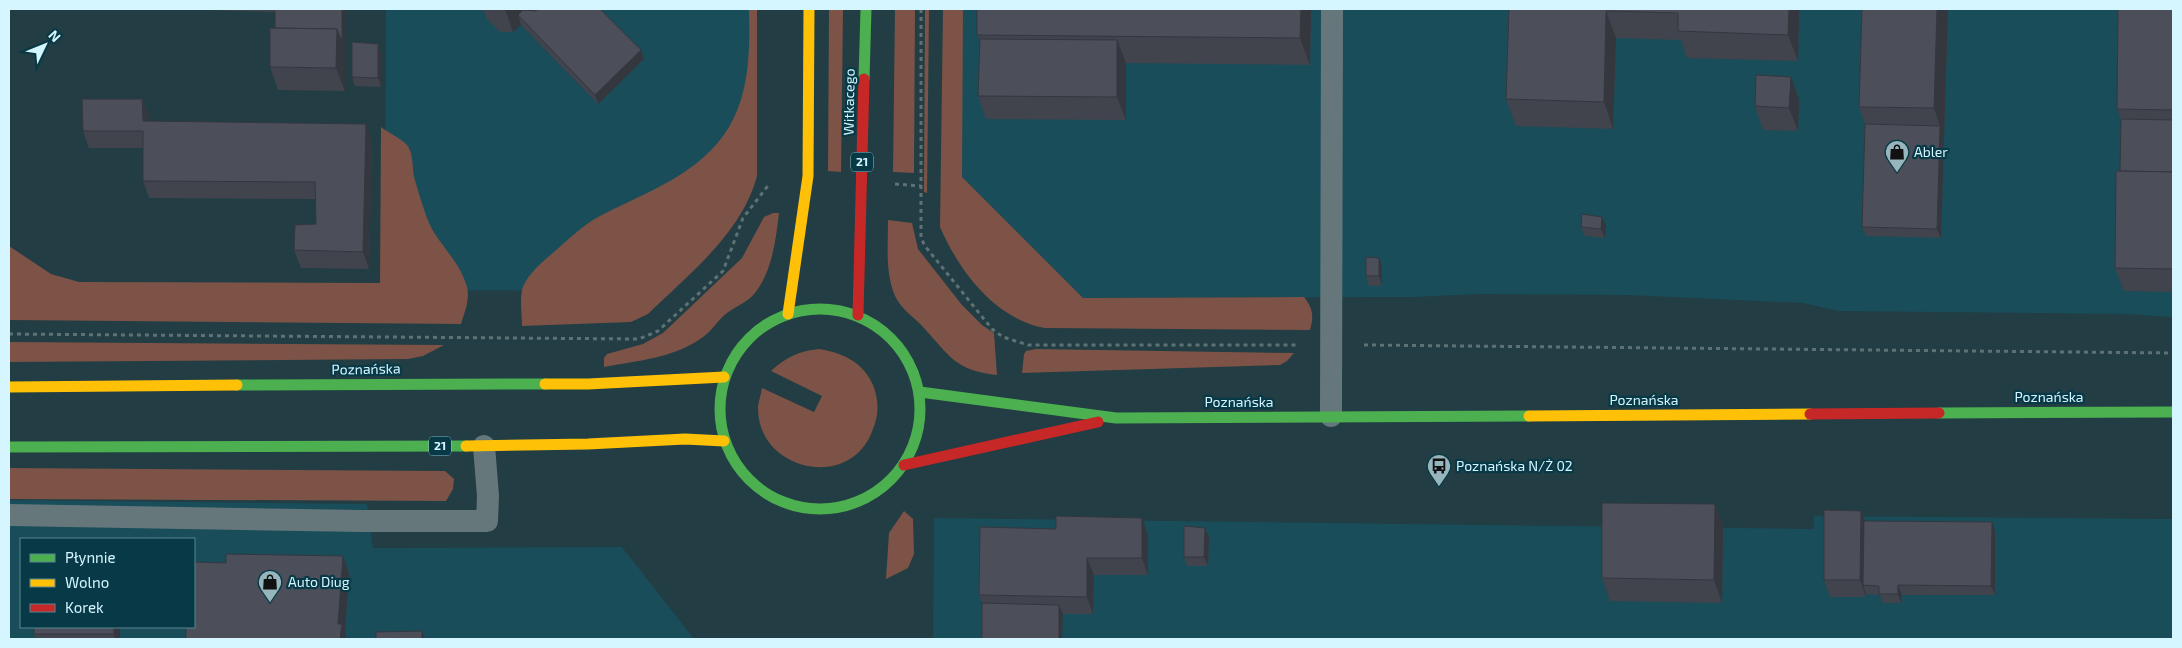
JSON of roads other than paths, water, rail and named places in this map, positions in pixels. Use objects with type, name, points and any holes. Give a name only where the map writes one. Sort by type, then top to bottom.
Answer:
[{"type":"main road","points":[[788,314],[806,192],[809,9]]},
{"type":"main road","name":"Witkacego","points":[[858,315],[866,9]]},
{"type":"main road","points":[[823,308],[858,315],[887,333],[908,360],[920,392],[921,417],[916,442],[904,465],[890,482],[878,492],[852,506],[822,510],[792,507],[763,492],[739,470],[724,441],[719,409],[724,377],[739,350],[760,328],[788,314],[823,308]]},
{"type":"main road","name":"Poznańska","points":[[9,387],[588,384],[724,377]]},
{"type":"main road","name":"Poznańska","points":[[920,392],[1116,418],[2173,412]]},
{"type":"main road","name":"Poznańska","points":[[904,465],[1116,418]]},
{"type":"main road","name":"21","points":[[9,447],[484,446],[588,444],[685,439],[724,441]]},
{"type":"lane","points":[[1330,416],[1332,9]]},
{"type":"lane","points":[[9,515],[362,521],[488,521],[484,446]]},
{"type":"place","name":"Abler","points":[[1897,173]]},
{"type":"place","name":"Poznańska N/Ż 02","points":[[1439,487]]},
{"type":"place","name":"Auto Diug","points":[[270,603]]}]
